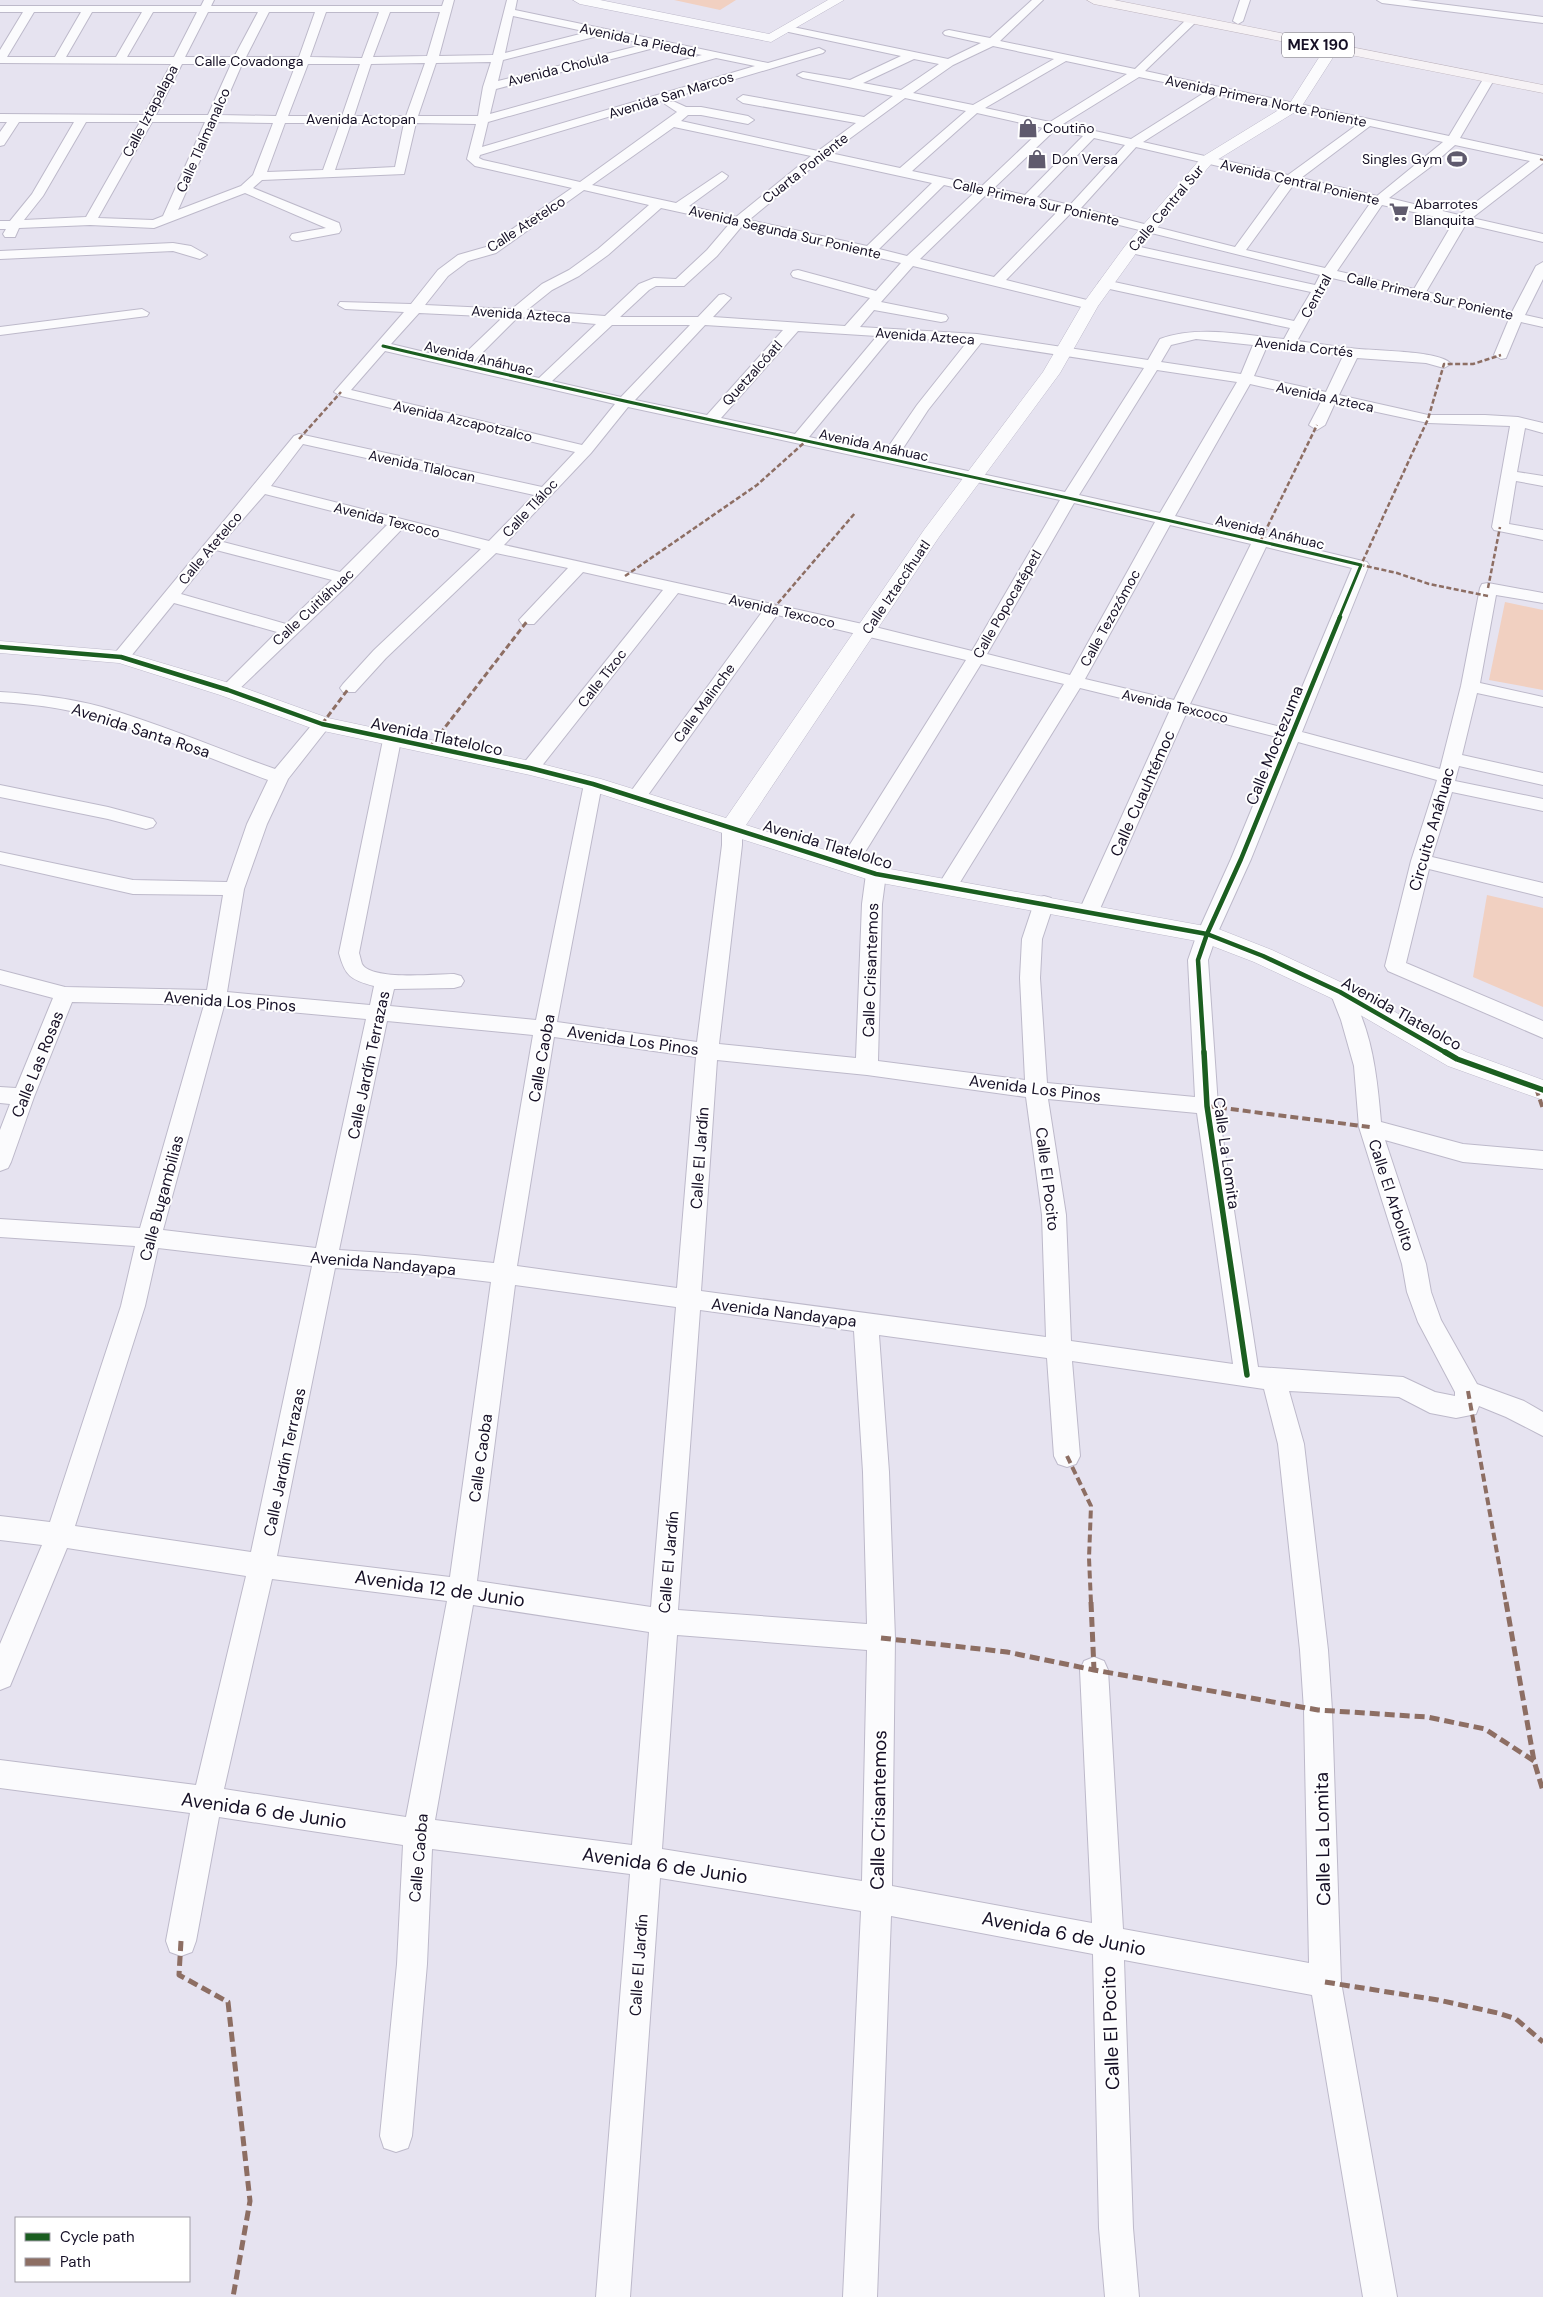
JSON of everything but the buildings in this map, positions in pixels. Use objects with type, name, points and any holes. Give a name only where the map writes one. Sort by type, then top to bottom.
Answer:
[{"type":"main road","name":"MEX 190","points":[[1094,0],[1543,89]]},
{"type":"main road","name":"MEX 190","points":[[1132,0],[1543,82]]},
{"type":"street","points":[[477,158],[490,87],[512,0]]},
{"type":"street","points":[[580,0],[771,38],[790,39],[949,63],[992,42],[1038,0]]},
{"type":"street","points":[[641,0],[761,24],[790,39]]},
{"type":"street","points":[[790,39],[837,0]]},
{"type":"street","points":[[1238,21],[1245,0]]},
{"type":"street","points":[[1382,0],[1543,20]]},
{"type":"street","points":[[0,9],[149,10],[207,5],[265,9],[386,9],[448,5],[411,119],[400,171],[259,176]]},
{"type":"street","name":"Calle Iztapalapa","points":[[90,221],[148,119],[207,5]]},
{"type":"street","name":"Calle Tlalmanalco","points":[[169,217],[238,61],[265,9]]},
{"type":"street","points":[[0,225],[90,221],[154,224],[245,189],[259,176],[279,119],[304,61],[322,9]]},
{"type":"street","points":[[328,173],[348,119],[365,61],[386,9]]},
{"type":"street","points":[[0,59],[30,10]]},
{"type":"street","points":[[59,60],[88,10]]},
{"type":"street","points":[[120,60],[149,10]]},
{"type":"street","name":"Avenida La Piedad","points":[[509,12],[712,56],[768,66]]},
{"type":"street","points":[[504,29],[543,20]]},
{"type":"street","points":[[848,331],[910,261],[986,191],[1052,126],[1136,74],[1192,20]]},
{"type":"street","points":[[743,32],[761,24]]},
{"type":"street","name":"Calle Covadonga","points":[[0,59],[365,61],[498,58],[600,32]]},
{"type":"street","name":"Avenida Primera Norte Poniente","points":[[949,33],[1540,159],[1462,219]]},
{"type":"street","name":"Avenida San Marcos","points":[[477,158],[662,98],[819,51],[790,39]]},
{"type":"street","name":"Avenida Cholula","points":[[490,87],[656,44]]},
{"type":"street","name":"Calle Central Sur","points":[[1064,351],[1090,305],[1105,284],[1149,228],[1207,160],[1295,106],[1332,48]]},
{"type":"street","name":"Avenida Actopan","points":[[0,118],[483,120],[712,56]]},
{"type":"street","points":[[852,84],[911,56]]},
{"type":"street","points":[[903,172],[975,109],[1064,58]]},
{"type":"street","name":"Cuarta Poniente","points":[[541,384],[644,287],[654,282],[679,282],[712,253],[738,222],[821,154],[949,63]]},
{"type":"street","name":"Avenida Central Poniente","points":[[803,75],[903,94],[1133,143],[1543,238]]},
{"type":"street","name":"Central","points":[[1288,344],[1300,326],[1329,272],[1379,200],[1425,165],[1453,140],[1489,78]]},
{"type":"street","points":[[997,282],[1133,143],[1217,90]]},
{"type":"street","points":[[662,98],[684,111],[701,111],[748,120]]},
{"type":"street","points":[[743,99],[861,124]]},
{"type":"street","name":"Calle Atetelco","points":[[340,392],[383,346],[443,274],[463,258],[491,250],[672,124],[684,111]]},
{"type":"street","points":[[0,142],[15,118]]},
{"type":"street","points":[[82,118],[37,196],[14,224],[1,255],[154,247],[186,249],[200,255]]},
{"type":"street","points":[[1238,252],[1290,180],[1368,123]]},
{"type":"street","name":"Calle Primera Sur Poniente","points":[[672,124],[821,154],[1070,209],[1238,252],[1543,323]]},
{"type":"street","points":[[1026,200],[1092,134]]},
{"type":"street","name":"Avenida Segunda Sur Poniente","points":[[477,158],[657,204],[870,251],[1090,305]]},
{"type":"street","points":[[678,208],[722,176]]},
{"type":"street","points":[[870,251],[941,181]]},
{"type":"street","points":[[245,189],[334,226],[334,230],[328,232],[297,238]]},
{"type":"street","points":[[461,365],[515,313],[547,287],[574,273],[603,252],[657,204]]},
{"type":"street","points":[[1418,294],[1462,219]]},
{"type":"street","points":[[154,247],[174,232]]},
{"type":"street","points":[[1131,250],[1318,290]]},
{"type":"street","points":[[1501,355],[1517,316],[1543,266]]},
{"type":"street","points":[[798,274],[875,301],[941,318]]},
{"type":"street","points":[[1105,284],[1200,306],[1300,326]]},
{"type":"street","name":"Calle Tláloc","points":[[349,688],[380,654],[493,547],[586,450],[625,401],[724,298]]},
{"type":"street","name":"Avenida Azteca","points":[[345,305],[416,307],[609,321],[702,321],[977,338],[1246,379],[1428,419],[1485,419],[1518,422],[1543,428]]},
{"type":"street","points":[[0,332],[142,312]]},
{"type":"street","name":"Quetzalcóatl","points":[[711,420],[794,327]]},
{"type":"street","points":[[799,439],[887,333]]},
{"type":"street","name":"Avenida Cortés","points":[[1165,342],[1196,335],[1288,344],[1352,353],[1428,359],[1444,364]]},
{"type":"street","points":[[888,459],[922,408],[977,338]]},
{"type":"street","name":"Calle Popocatépetl","points":[[847,865],[976,658],[1069,498],[1152,366],[1165,342]]},
{"type":"street","name":"Calle Tezozómoc","points":[[947,887],[1074,683],[1165,519],[1246,379],[1261,342]]},
{"type":"street","name":"Avenida Anáhuac","points":[[383,346],[541,384],[1261,540],[1361,565]]},
{"type":"street","name":"Calle Iztaccíhuatl","points":[[732,827],[931,534],[1051,373],[1064,351]]},
{"type":"street","points":[[1317,425],[1352,353]]},
{"type":"street","name":"Avenida Azcapotzalco","points":[[340,392],[586,450]]},
{"type":"street","points":[[1518,422],[1500,528],[1543,534]]},
{"type":"street","name":"Calle Atetelco","points":[[121,657],[300,439]]},
{"type":"street","name":"Avenida Tlalocan","points":[[300,439],[544,492]]},
{"type":"street","points":[[1508,475],[1543,481]]},
{"type":"street","name":"Avenida Texcoco","points":[[261,488],[493,547],[867,630],[1074,683],[1180,707],[1292,735],[1446,781],[1543,805]]},
{"type":"street","name":"Calle Cuitláhuac","points":[[228,690],[288,630],[345,578],[398,523]]},
{"type":"street","name":"Calle Cuauhtémoc","points":[[1089,911],[1180,707],[1261,540]]},
{"type":"street","points":[[212,544],[345,578]]},
{"type":"street","points":[[528,620],[580,565]]},
{"type":"street","name":"Calle Moctezuma","points":[[1207,934],[1241,859],[1361,565]]},
{"type":"street","name":"Calle Tízoc","points":[[530,768],[674,587]]},
{"type":"street","name":"Circuito Anáhuac","points":[[1543,598],[1488,588],[1470,686],[1446,781],[1421,861],[1395,966],[1543,1030]]},
{"type":"street","points":[[170,596],[288,630]]},
{"type":"street","name":"Calle Malinche","points":[[636,798],[773,609]]},
{"type":"street","name":"Avenida Tlatelolco","points":[[0,647],[121,657],[228,690],[322,724],[530,768],[593,784],[876,874],[1089,911],[1207,934],[1263,956],[1340,992],[1458,1059],[1543,1090]]},
{"type":"street","points":[[1470,686],[1543,702]]},
{"type":"street","name":"Avenida Santa Rosa","points":[[0,697],[45,700],[94,711],[279,777]]},
{"type":"street","name":"Calle Bugambilias","points":[[0,1678],[59,1535],[133,1306],[149,1238],[216,998],[234,889],[257,824],[279,777],[322,724]]},
{"type":"street","name":"Calle Jardín Terrazas","points":[[392,740],[349,952],[352,966],[357,972],[386,982],[454,981]]},
{"type":"street","points":[[1451,758],[1543,779]]},
{"type":"street","name":"Calle Caoba","points":[[396,2136],[412,1964],[418,1833],[462,1590],[504,1274],[545,1028],[593,784]]},
{"type":"street","points":[[0,791],[108,813],[146,824]]},
{"type":"street","name":"Calle El Jardín","points":[[613,2297],[707,1051],[732,845],[732,827]]},
{"type":"street","points":[[0,858],[133,887],[234,889]]},
{"type":"street","points":[[1421,861],[1543,890]]},
{"type":"street","name":"Calle Crisantemos","points":[[867,1067],[872,904],[876,874]]},
{"type":"street","name":"Calle El Pocito","points":[[1044,903],[1032,939],[1030,978],[1036,1090],[1054,1214],[1059,1349],[1067,1456]]},
{"type":"street","name":"Calle La Lomita","points":[[1207,934],[1198,960],[1207,1106],[1260,1377],[1291,1444],[1314,1650],[1318,1710],[1326,1982],[1380,2297]]},
{"type":"street","name":"Avenida Los Pinos","points":[[0,977],[65,994],[216,998],[545,1028],[707,1051],[867,1067],[1036,1090],[1207,1106]]},
{"type":"street","name":"Calle Jardín Terrazas","points":[[181,1941],[207,1801],[262,1566],[325,1258],[386,982]]},
{"type":"street","name":"Calle El Arbolito","points":[[1340,992],[1352,1020],[1365,1066],[1370,1127],[1414,1264],[1419,1292],[1430,1322],[1468,1391]]},
{"type":"street","name":"Calle Las Rosas","points":[[0,1162],[23,1097],[65,994]]},
{"type":"street","points":[[0,1095],[23,1097]]},
{"type":"street","points":[[1370,1127],[1463,1153],[1543,1160]]},
{"type":"street","name":"Avenida Nandayapa","points":[[0,1228],[149,1238],[325,1258],[415,1264],[504,1274],[1260,1377],[1403,1386],[1430,1402],[1456,1407],[1467,1406],[1468,1391]]},
{"type":"street","name":"Calle Crisantemos","points":[[860,2297],[877,1898],[881,1638],[876,1472],[866,1323]]},
{"type":"street","points":[[1468,1391],[1515,1409],[1543,1425]]},
{"type":"street","points":[[1515,1409],[1543,1414]]},
{"type":"street","name":"Avenida 12 de Junio","points":[[0,1528],[59,1535],[262,1566],[462,1590],[663,1622],[881,1638]]},
{"type":"street","name":"Calle El Pocito","points":[[1094,1670],[1108,1942],[1116,2228],[1122,2297]]},
{"type":"street","name":"Avenida 6 de Junio","points":[[0,1774],[207,1801],[418,1833],[645,1861],[877,1898],[1326,1982]]},
{"type":"shaded area","points":[[674,0],[736,0],[720,10]]},
{"type":"shaded area","points":[[1505,602],[1543,610],[1543,690],[1489,680]]},
{"type":"shaded area","points":[[1487,895],[1543,908],[1543,1007],[1473,977]]},
{"type":"marked path","points":[[1488,596],[1429,584],[1397,573],[1361,565],[1428,419],[1444,364],[1473,364],[1501,355]]},
{"type":"marked path","points":[[299,439],[341,392]]},
{"type":"marked path","points":[[1261,540],[1317,425]]},
{"type":"marked path","points":[[625,576],[757,485],[806,441]]},
{"type":"marked path","points":[[773,609],[855,513]]},
{"type":"marked path","points":[[1488,588],[1500,527]]},
{"type":"marked path","points":[[429,748],[528,620]]},
{"type":"marked path","points":[[322,724],[349,688]]},
{"type":"marked path","points":[[1536,1088],[1543,1109]]},
{"type":"marked path","points":[[1207,1106],[1370,1127]]},
{"type":"marked path","points":[[1468,1391],[1534,1761],[1543,1791]]},
{"type":"marked path","points":[[1067,1456],[1091,1506],[1089,1558],[1094,1670]]},
{"type":"marked path","points":[[881,1638],[1007,1652],[1094,1670],[1318,1710],[1427,1717],[1485,1729],[1534,1761]]},
{"type":"marked path","points":[[181,1941],[179,1975],[228,2002],[250,2201],[233,2297]]},
{"type":"marked path","points":[[1325,1982],[1438,2000],[1498,2013],[1516,2019],[1543,2042]]},
{"type":"cycle path","points":[[383,346],[627,402],[1117,508],[1361,565],[1241,859],[1207,934],[1198,960],[1207,1106],[1247,1375]]},
{"type":"cycle path","points":[[0,647],[121,657],[228,690],[322,724],[530,768],[593,784],[876,874],[1207,934],[1263,956],[1340,992],[1457,1059],[1543,1090]]},
{"type":"place","name":"Coutiño","points":[[1028,128]]},
{"type":"place","name":"Don Versa","points":[[1037,159]]},
{"type":"place","name":"Singles Gym","points":[[1457,159]]},
{"type":"place","name":"Abarrotes Blanquita","points":[[1399,212]]}]
